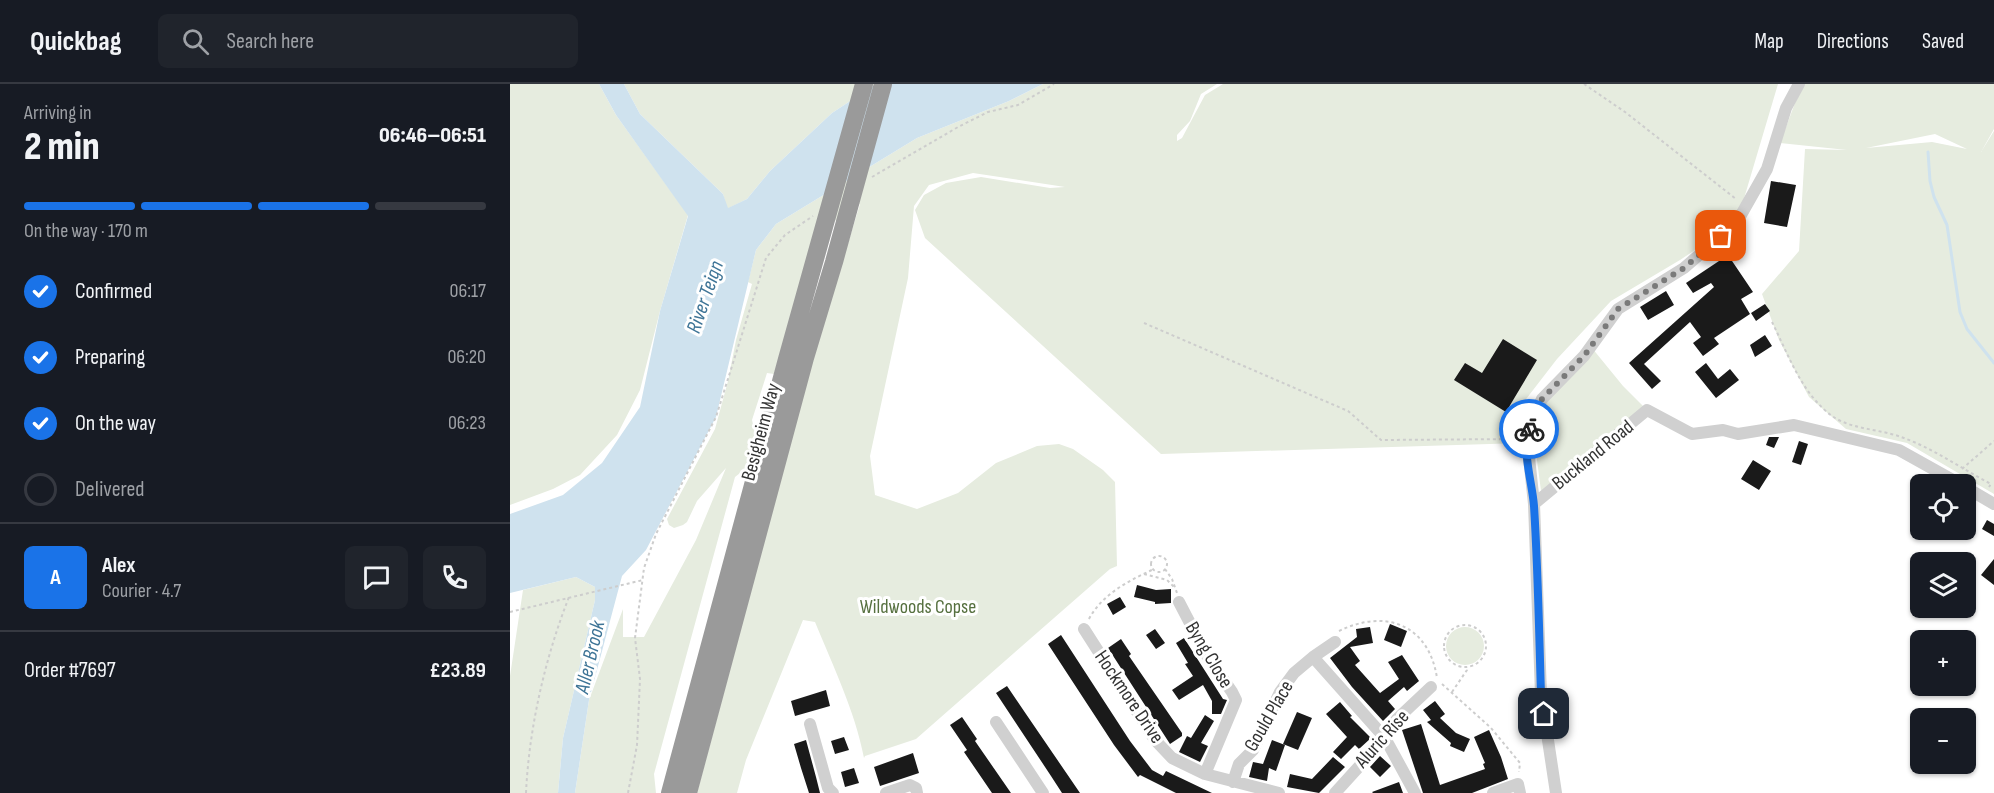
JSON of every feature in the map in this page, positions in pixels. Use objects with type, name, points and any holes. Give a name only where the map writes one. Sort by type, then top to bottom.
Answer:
[{"type":"highway","name":"Besigheim Way","points":[[688,793],[805,358],[864,84]]},
{"type":"highway","name":"Besigheim Way","points":[[670,793],[787,359],[825,261],[883,84]]},
{"type":"street","points":[[1534,504],[1527,439],[1542,399],[1584,356],[1618,309],[1684,268],[1737,222],[1767,169],[1786,108],[1799,84]]},
{"type":"street","name":"Buckland Road","points":[[1556,793],[1541,694],[1534,504],[1647,410],[1692,434],[1723,430],[1738,434],[1794,424],[1899,450],[1942,474]]},
{"type":"street","points":[[1976,493],[1989,501]]},
{"type":"street","name":"Byng Close","points":[[1179,602],[1206,654],[1236,700],[1205,774]]},
{"type":"street","name":"Hockmore Drive","points":[[1084,629],[1155,740],[1172,758],[1205,774],[1279,793]]},
{"type":"street","name":"Gould Place","points":[[1233,782],[1239,764],[1253,750],[1280,692],[1294,673],[1335,642]]},
{"type":"street","points":[[1313,657],[1385,738],[1415,793]]},
{"type":"street","name":"Aluric Rise","points":[[1335,793],[1385,738],[1397,719],[1431,687]]},
{"type":"street","points":[[996,722],[1043,793]]},
{"type":"street","points":[[810,724],[828,788],[833,793]]},
{"type":"street","points":[[886,793],[910,785],[916,788],[917,793]]},
{"type":"street","points":[[1494,793],[1519,788]]},
{"type":"path","points":[[869,179],[958,127],[988,112],[1018,105],[1054,84]]},
{"type":"path","points":[[1584,84],[1625,112],[1746,206]]},
{"type":"path","points":[[628,793],[637,745],[640,679],[635,638],[644,568],[656,534],[716,417],[766,258],[785,235],[813,216]]},
{"type":"path","points":[[1772,322],[1804,387],[1828,414],[1851,425],[1901,436],[1923,446],[1991,484],[1989,501]]},
{"type":"path","points":[[1144,324],[1348,411],[1381,440],[1527,439]]},
{"type":"path","points":[[1962,469],[1994,441]]},
{"type":"path","points":[[1165,569],[1159,572],[1154,569],[1152,561],[1160,556],[1166,561],[1165,569],[1172,579],[1179,602]]},
{"type":"path","points":[[1084,629],[1096,607],[1110,594],[1154,569]]},
{"type":"path","points":[[1144,574],[1167,580],[1176,589]]},
{"type":"path","points":[[510,612],[643,580]]},
{"type":"path","points":[[526,793],[527,772],[538,708],[556,631],[569,597]]},
{"type":"path","points":[[1465,624],[1480,631],[1486,646],[1482,657],[1467,667],[1450,661],[1444,649],[1445,637],[1449,632],[1465,624]]},
{"type":"path","points":[[1452,692],[1467,667]]},
{"type":"green space","points":[[510,84],[599,84],[616,115],[688,215],[640,390],[617,435],[580,475],[553,489],[510,505]]},
{"type":"green space","points":[[624,84],[876,84],[832,113],[770,171],[747,199],[727,209],[723,194],[640,114]]},
{"type":"green space","name":"Wildwoods Copse","points":[[1043,84],[1217,84],[1201,94],[1190,121],[1177,135],[1177,141],[1182,138],[1205,95],[1223,84],[1778,84],[1737,222],[1680,260],[1611,301],[1557,359],[1523,403],[1522,443],[1161,454],[925,238],[915,210],[924,195],[946,183],[981,177],[1050,188],[1065,187],[973,173],[929,185],[914,206],[908,278],[870,456],[875,495],[917,509],[958,493],[996,463],[1037,446],[1059,444],[1073,449],[1103,470],[1115,482],[1117,566],[1110,569],[916,739],[864,758],[849,706],[815,622],[803,620],[746,760],[737,793],[697,793],[815,351],[860,204],[814,235],[774,374],[767,373],[752,420],[756,437],[749,466],[735,477],[654,774],[656,793],[575,793],[589,700],[623,609],[623,637],[644,637],[696,540],[726,468],[697,501],[687,522],[674,528],[669,525],[667,519],[715,429],[752,284],[748,282],[756,250],[776,224],[917,138],[1009,101]]},
{"type":"green space","points":[[1805,84],[1994,84],[1994,129],[1981,152],[1994,131],[1994,494],[1976,483],[1976,474],[1960,474],[1907,443],[1846,429],[1809,397],[1779,340],[1762,294],[1799,251],[1805,149],[1847,150],[1780,143]],"holes":[[[1935,134],[1967,149],[1932,142],[1866,148]]]},
{"type":"green space","points":[[1592,348],[1623,386],[1647,410],[1541,491],[1534,437],[1544,402]]},
{"type":"green space","points":[[576,577],[595,587],[595,600],[563,738],[558,793],[510,793],[510,676],[523,590]]},
{"type":"green space","points":[[1465,627],[1472,628],[1478,633],[1483,639],[1483,653],[1478,659],[1472,664],[1465,665],[1458,664],[1452,659],[1447,653],[1446,646],[1447,639],[1452,633],[1458,628]]},
{"type":"water","points":[[599,84],[624,84],[640,114],[723,194],[728,208],[747,199],[770,171],[832,113],[876,84],[1043,84],[1009,101],[917,138],[776,224],[756,250],[716,417],[646,550],[622,576],[589,700],[575,793],[558,793],[563,738],[595,600],[595,587],[576,577],[510,593],[510,514],[563,495],[602,463],[640,407],[660,311],[688,216],[616,115]]},
{"type":"building","points":[[1771,181],[1796,185],[1787,227],[1764,223]]},
{"type":"building","points":[[1728,255],[1753,292],[1741,299],[1750,314],[1714,338],[1719,344],[1703,356],[1693,343],[1701,337],[1690,322],[1644,364],[1661,381],[1652,389],[1629,363],[1714,287],[1711,283],[1693,293],[1686,283]]},
{"type":"building","points":[[1666,291],[1674,305],[1648,320],[1640,307]]},
{"type":"building","points":[[1765,304],[1770,311],[1756,321],[1751,313]]},
{"type":"building","points":[[1765,335],[1772,346],[1755,357],[1750,345]]},
{"type":"building","points":[[1503,339],[1537,360],[1506,412],[1454,380],[1465,363],[1482,373]]},
{"type":"building","points":[[1706,363],[1718,379],[1730,369],[1739,380],[1716,398],[1695,372]]},
{"type":"building","points":[[1769,437],[1779,437],[1774,448],[1766,445]]},
{"type":"building","points":[[1799,441],[1808,444],[1801,465],[1792,462]]},
{"type":"building","points":[[1753,460],[1771,471],[1759,490],[1741,479]]},
{"type":"building","points":[[1987,520],[1994,524],[1994,536],[1982,529]]},
{"type":"building","points":[[1994,559],[1994,585],[1981,575]]},
{"type":"building","points":[[1137,585],[1156,590],[1171,589],[1171,603],[1155,604],[1155,602],[1134,597]]},
{"type":"building","points":[[1120,597],[1126,607],[1113,615],[1107,604]]},
{"type":"building","points":[[1390,624],[1407,631],[1401,647],[1384,640]]},
{"type":"building","points":[[1370,627],[1373,643],[1350,647],[1360,661],[1355,665],[1380,693],[1399,679],[1388,662],[1402,655],[1419,681],[1407,691],[1404,687],[1388,701],[1395,709],[1383,721],[1352,687],[1330,658],[1357,637],[1356,629]]},
{"type":"building","points":[[1155,629],[1165,643],[1156,649],[1146,635]]},
{"type":"building","points":[[1061,635],[1130,741],[1152,770],[1163,776],[1166,771],[1212,793],[1176,793],[1140,775],[1138,777],[1114,745],[1048,644]]},
{"type":"building","points":[[1184,638],[1223,699],[1227,700],[1221,714],[1212,714],[1212,701],[1203,685],[1179,700],[1172,690],[1193,676],[1176,643]]},
{"type":"building","points":[[1121,639],[1131,654],[1129,656],[1182,733],[1182,736],[1170,744],[1108,648]]},
{"type":"building","points":[[1007,686],[1080,793],[1062,793],[996,693]]},
{"type":"building","points":[[826,690],[830,706],[795,716],[791,701]]},
{"type":"building","points":[[1435,701],[1445,714],[1440,718],[1456,733],[1470,739],[1464,752],[1450,746],[1451,743],[1427,722],[1431,720],[1423,710]]},
{"type":"building","points":[[1340,702],[1352,716],[1350,717],[1371,738],[1359,749],[1355,745],[1341,759],[1333,752],[1347,737],[1326,714]]},
{"type":"building","points":[[1297,712],[1312,718],[1298,750],[1283,744]]},
{"type":"building","points":[[1205,715],[1214,721],[1201,743],[1208,746],[1200,762],[1179,752],[1187,736],[1191,738]]},
{"type":"building","points":[[962,717],[977,739],[975,741],[1011,793],[992,793],[964,752],[967,750],[950,725]]},
{"type":"building","points":[[1421,724],[1440,785],[1485,769],[1483,764],[1485,763],[1474,737],[1489,730],[1508,779],[1472,793],[1423,793],[1402,730]]},
{"type":"building","points":[[844,737],[849,750],[835,754],[831,741]]},
{"type":"building","points":[[806,740],[820,793],[809,793],[794,744]]},
{"type":"building","points":[[1272,740],[1285,745],[1276,771],[1269,768],[1267,781],[1249,777],[1253,762],[1263,764]]},
{"type":"building","points":[[913,753],[919,773],[880,786],[874,767]]},
{"type":"building","points":[[1380,756],[1391,766],[1380,777],[1370,767]]},
{"type":"building","points":[[1333,757],[1345,767],[1319,793],[1287,787],[1290,774],[1312,779]]},
{"type":"building","points":[[854,768],[859,783],[845,787],[841,772]]},
{"type":"building","points":[[1399,782],[1403,793],[1372,792]]},
{"type":"waterway","points":[[1928,152],[1930,181],[1934,197],[1947,225],[1960,312],[1967,329],[1994,363]]},
{"type":"way so far","points":[[1529,429],[1542,399],[1584,356],[1618,309],[1684,268],[1721,236]]},
{"type":"route","points":[[1529,429],[1527,450],[1534,504],[1541,694],[1544,714]]},
{"type":"water label","name":"River Teign","points":[[705,297]]},
{"type":"water label","name":"Aller Brook","points":[[590,657]]}]
